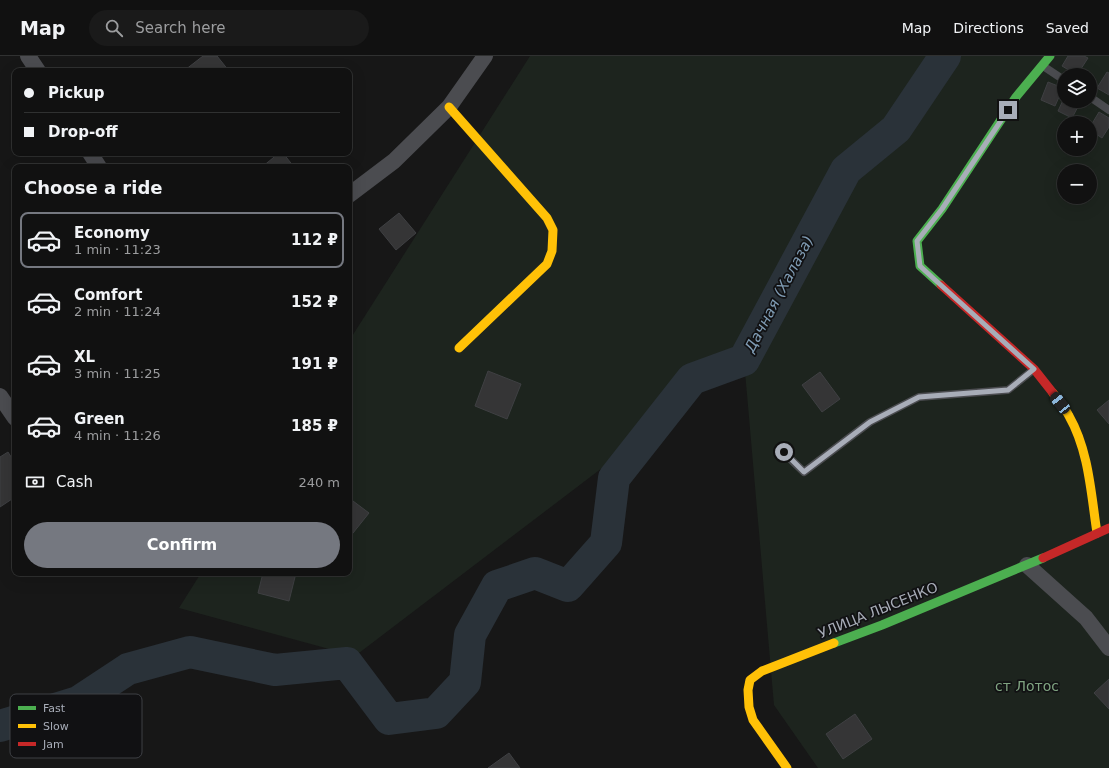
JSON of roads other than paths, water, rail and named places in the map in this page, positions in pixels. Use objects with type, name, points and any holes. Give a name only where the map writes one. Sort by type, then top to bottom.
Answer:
[{"type":"street","points":[[28,56],[36,68]]},
{"type":"street","points":[[352,193],[394,162],[449,107],[484,56]]},
{"type":"street","points":[[1050,56],[1016,97],[942,209],[917,241],[920,266],[1034,369],[1069,414],[1082,444],[1097,532]]},
{"type":"street","points":[[449,107],[547,218],[553,230],[552,251],[547,264],[459,348]]},
{"type":"street","points":[[0,396],[12,414]]},
{"type":"street","name":"УЛИЦА ЛЫСЕНКО","points":[[787,768],[753,720],[749,707],[748,690],[750,680],[762,671],[882,625],[1027,565],[1097,532],[1109,528]]},
{"type":"street","points":[[1027,565],[1086,618],[1109,648]]},
{"type":"lane","points":[[1042,65],[1057,75]]},
{"type":"lane","points":[[1097,102],[1109,110]]},
{"type":"lane","points":[[784,452],[804,472],[870,422],[919,397],[1008,390],[1034,369]]},
{"type":"waterway","name":"Дачная (Халаза)","points":[[90,694],[128,669],[190,652],[275,670],[347,663],[389,719],[436,713],[465,682],[470,635],[497,586],[535,573],[568,586],[606,543],[614,478],[692,379],[744,360],[846,170],[896,129],[945,56]]},
{"type":"waterway","name":"Дачная (Халаза)","points":[[0,726],[10,723]]},
{"type":"park label","name":"ст Лотос","points":[[1027,686]]}]
